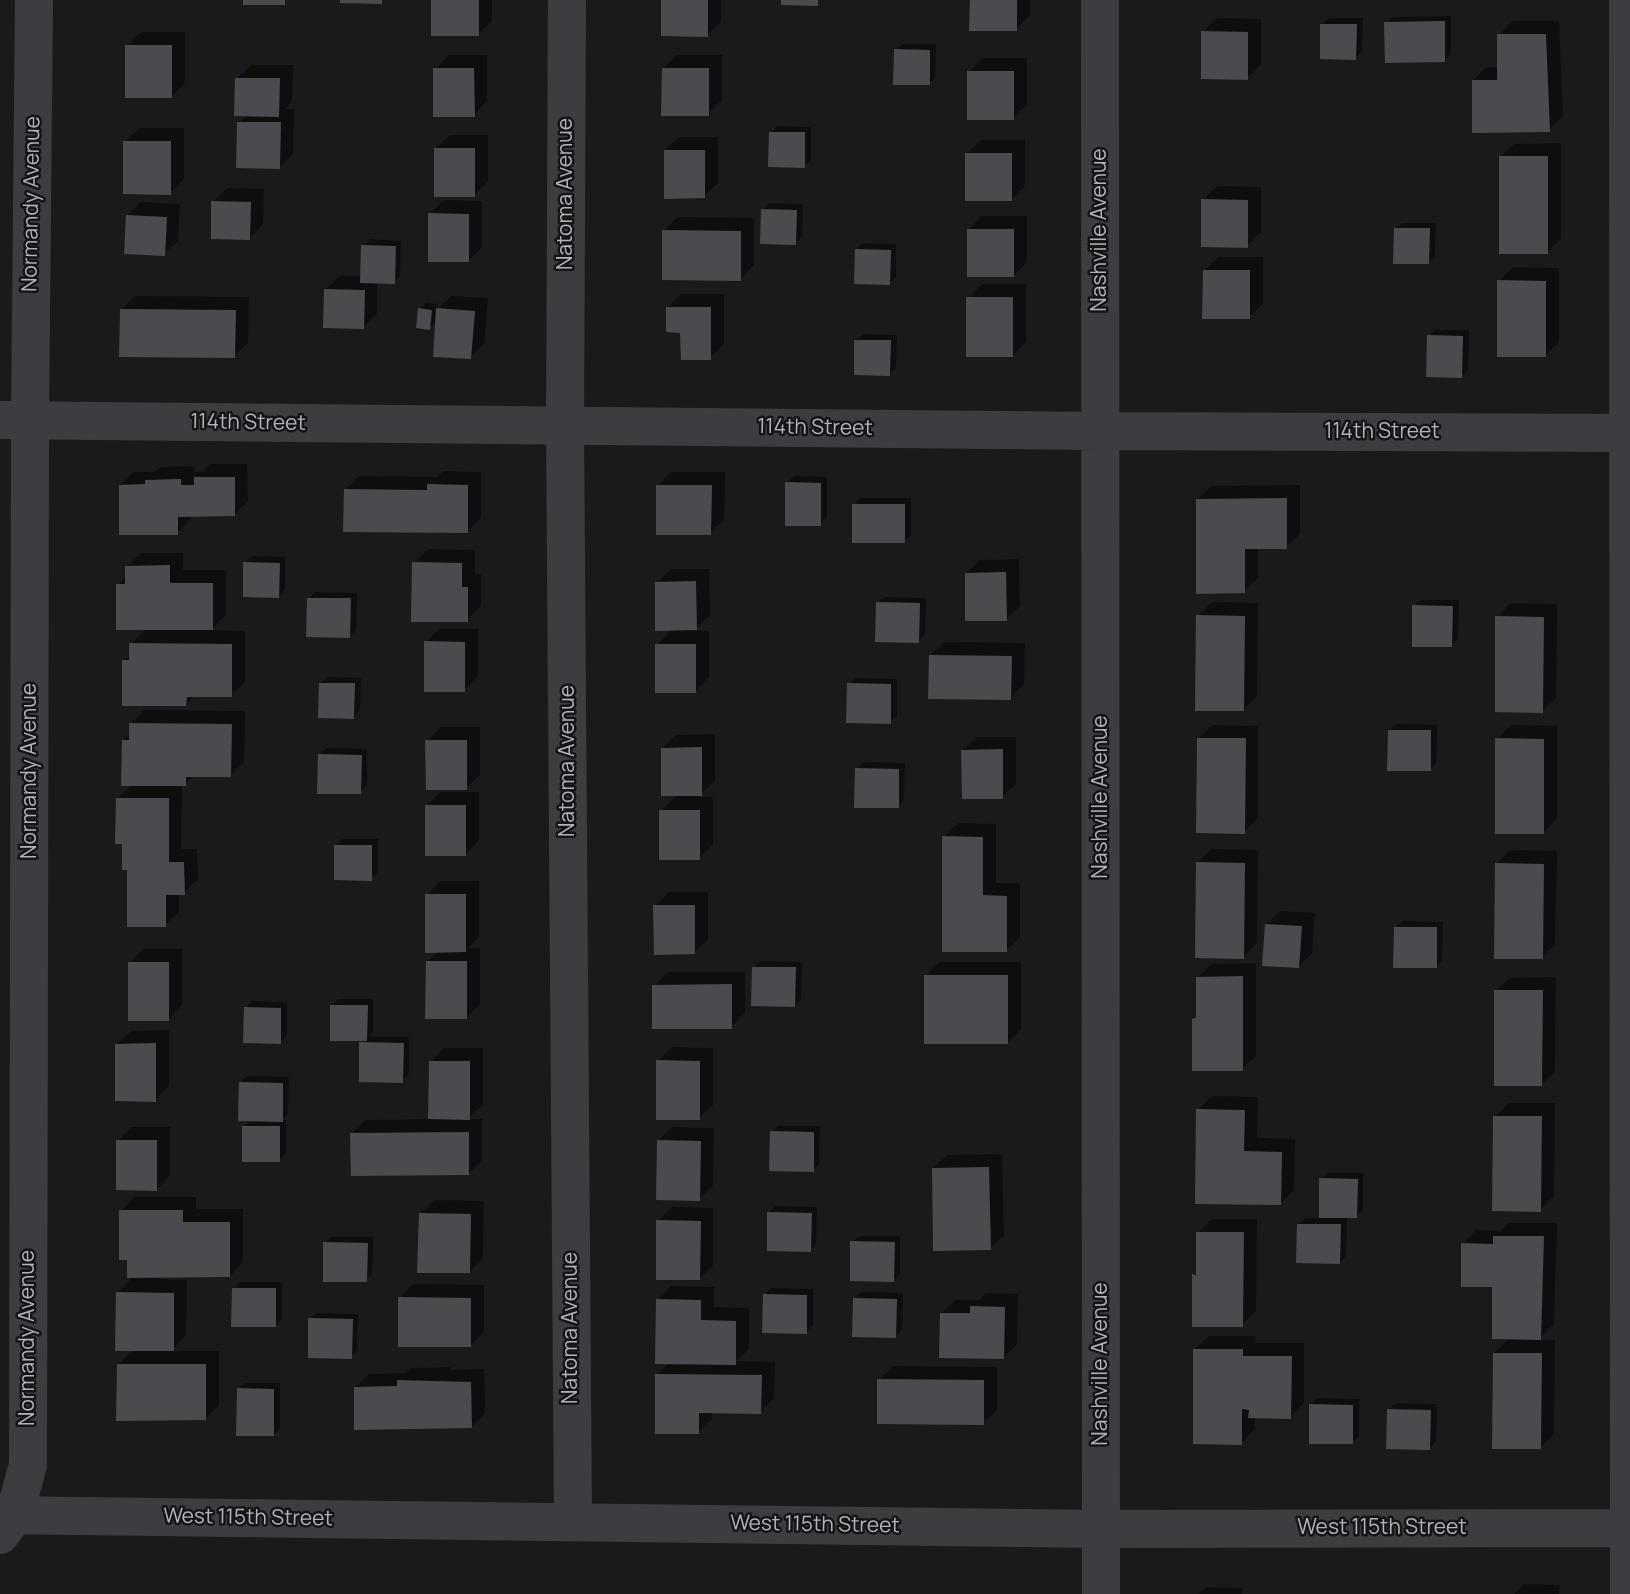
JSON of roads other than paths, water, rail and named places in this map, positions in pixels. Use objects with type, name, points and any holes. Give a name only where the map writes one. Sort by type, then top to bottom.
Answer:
[{"type":"street","name":"Normandy Avenue","points":[[5,1522],[28,1465],[15,420],[34,0]]},
{"type":"street","name":"Natoma Avenue","points":[[567,0],[565,426],[573,1522]]},
{"type":"street","name":"Nashville Avenue","points":[[1100,0],[1101,1594]]},
{"type":"street","points":[[1628,0],[1629,1594]]},
{"type":"street","name":"114th Street","points":[[15,420],[1100,431],[1629,433]]},
{"type":"street","name":"West 115th Street","points":[[5,1522],[573,1522],[1101,1529],[1630,1528]]}]
